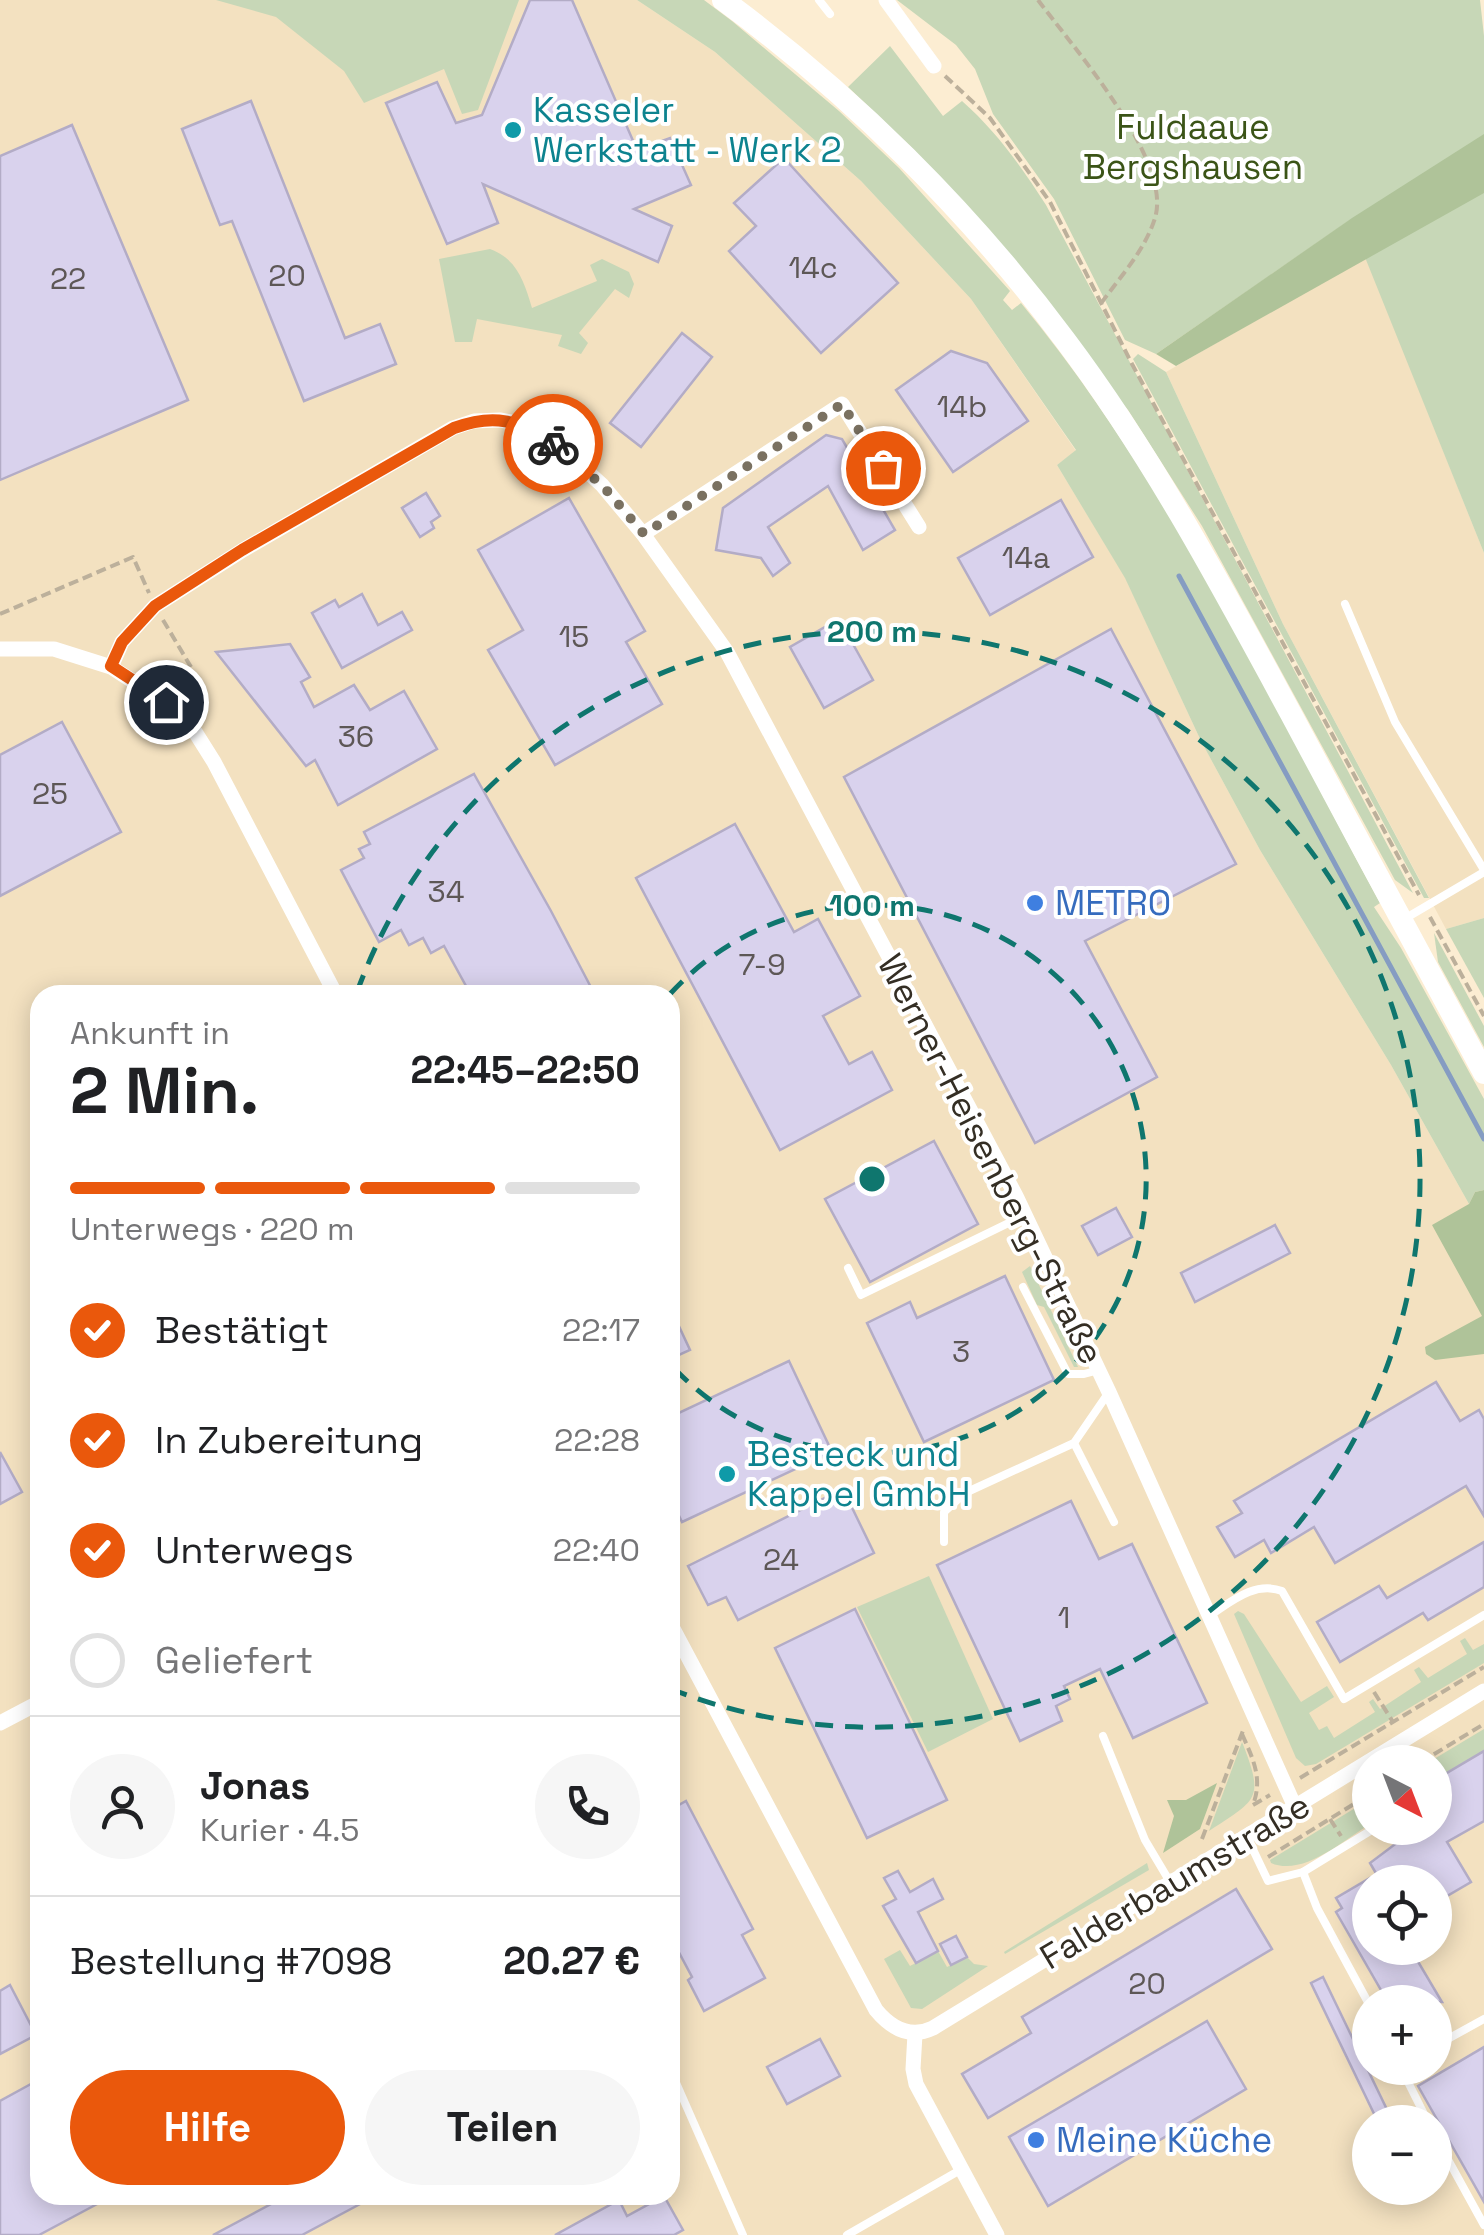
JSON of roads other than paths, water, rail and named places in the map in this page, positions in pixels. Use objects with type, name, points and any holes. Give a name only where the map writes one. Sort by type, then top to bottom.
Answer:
[{"type":"main road","points":[[724,0],[846,102],[907,159],[974,230],[1064,338],[1193,532],[1484,1073]]},
{"type":"street","points":[[886,0],[934,66]]},
{"type":"street","points":[[644,534],[842,404],[918,527]]},
{"type":"street","name":"Werner-Heisenberg-Straße","points":[[111,666],[122,642],[155,606],[242,550],[474,420],[524,424],[602,485],[644,534],[727,652],[1025,1215],[1296,1807]]},
{"type":"street","points":[[0,648],[54,649],[111,666],[166,702],[192,726],[331,985]]},
{"type":"street","points":[[680,1642],[876,2010],[892,2025],[915,2034],[916,2084],[997,2235]]},
{"type":"street","name":"Falderbaumstraße","points":[[915,2034],[933,2028],[1484,1691]]},
{"type":"street","points":[[0,1723],[30,1707]]},
{"type":"lane","points":[[820,0],[830,14]]},
{"type":"lane","points":[[1345,604],[1395,722],[1484,871],[1402,921]]},
{"type":"lane","points":[[848,1268],[862,1294],[1025,1215]]},
{"type":"lane","points":[[1022,1287],[1068,1374],[1099,1370]]},
{"type":"lane","points":[[944,1542],[944,1512],[965,1493],[1074,1443],[1109,1392]]},
{"type":"lane","points":[[1074,1443],[1114,1522]]},
{"type":"lane","points":[[1210,1616],[1254,1589],[1268,1586],[1282,1591],[1344,1700],[1484,1615]]},
{"type":"lane","points":[[1103,1736],[1145,1840],[1171,1884]]},
{"type":"lane","points":[[1247,1836],[1268,1881],[1303,1872],[1352,1842]]},
{"type":"lane","points":[[1303,1872],[1317,1908],[1359,1985]]},
{"type":"lane","points":[[1452,2037],[1484,2019]]},
{"type":"lane","points":[[680,2092],[743,2235]]},
{"type":"lane","points":[[1452,2167],[1484,2225]]},
{"type":"lane","points":[[847,2235],[962,2169]]},
{"type":"waterway","points":[[1179,576],[1484,1139]]},
{"type":"place","name":"Kasseler Werkstatt - Werk 2","points":[[513,130]]},
{"type":"place","name":"METRO","points":[[1035,903]]},
{"type":"place","name":"Besteck und Kappel GmbH","points":[[727,1474]]},
{"type":"place","name":"Meine Küche","points":[[1036,2140]]},
{"type":"park label","name":"Fuldaaue Bergshausen","points":[[1193,147]]}]
